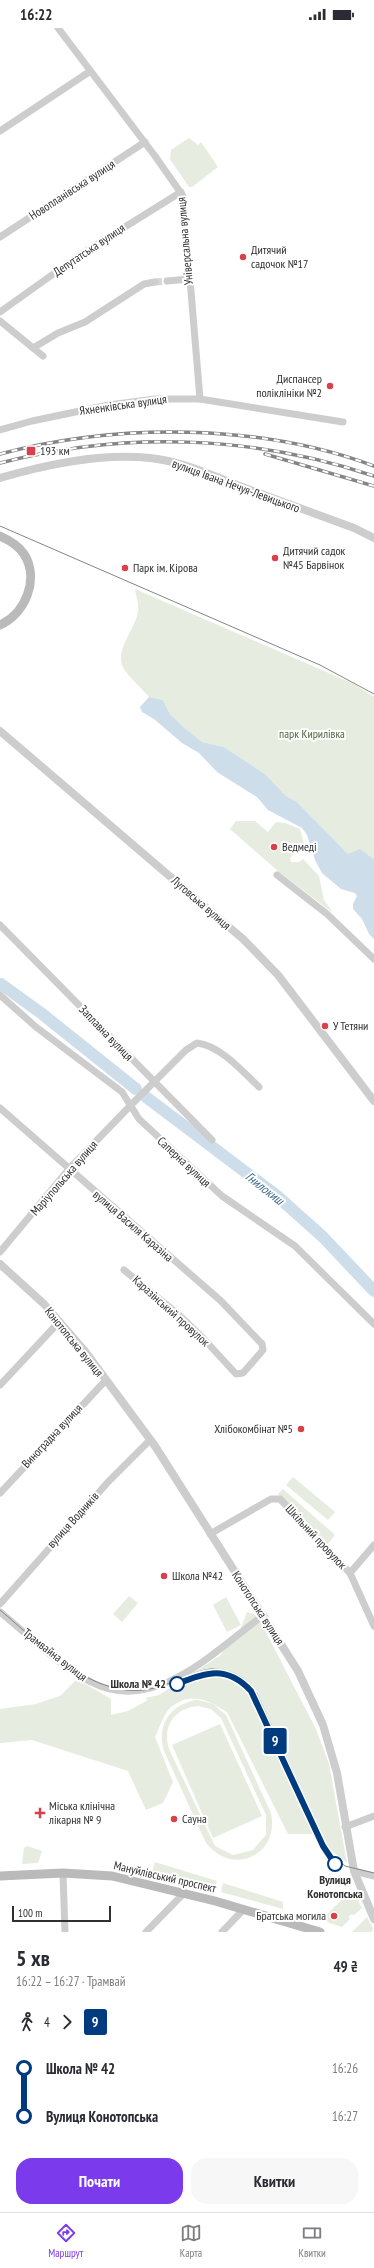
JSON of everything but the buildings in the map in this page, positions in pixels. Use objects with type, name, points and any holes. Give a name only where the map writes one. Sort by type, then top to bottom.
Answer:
[{"type":"main road","points":[[0,536],[16,546],[25,555],[30,577],[28,593],[22,607],[10,619],[0,625]]},
{"type":"main road","name":"Мануйлівський проспект","points":[[0,1876],[64,1873],[112,1876],[184,1893],[244,1910],[304,1930],[320,1932]]},
{"type":"street","name":"Універсальна вулиця","points":[[58,28],[89,72],[181,192],[184,202],[189,279],[200,399]]},
{"type":"street","points":[[0,131],[89,72]]},
{"type":"street","name":"Новопланівська вулиця","points":[[0,238],[144,142]]},
{"type":"street","name":"Депутатська вулиця","points":[[0,312],[80,255],[181,192]]},
{"type":"street","points":[[167,281],[189,279]]},
{"type":"street","points":[[33,348],[58,333],[85,322],[144,284],[155,282]]},
{"type":"street","points":[[0,321],[43,356]]},
{"type":"street","name":"Яхненківська вулиця","points":[[0,430],[32,421],[109,405],[155,399],[200,399],[343,422]]},
{"type":"street","name":"вулиця Івана Нечуя-Левицького","points":[[0,478],[40,468],[87,460],[139,457],[162,460],[207,473],[354,528],[374,538]]},
{"type":"street","name":"Луговська вулиця","points":[[0,731],[243,939],[278,975],[374,1101]]},
{"type":"street","points":[[277,875],[327,914],[374,959]]},
{"type":"street","name":"Заплавна вулиця","points":[[0,925],[212,1140]]},
{"type":"street","name":"Саперна вулиця","points":[[0,995],[36,1027],[122,1092],[139,1119],[222,1196],[295,1246],[374,1324]]},
{"type":"street","name":"Маріупольська вулиця","points":[[0,1252],[69,1169],[186,1050],[197,1042],[212,1047],[259,1087]]},
{"type":"street","name":"вулиця Василя Каразіна","points":[[0,1108],[221,1301],[263,1346]]},
{"type":"street","name":"Конотопська вулиця","points":[[0,1264],[44,1304],[84,1350],[150,1440],[264,1615],[298,1671],[323,1725],[337,1772],[354,1871],[374,1919]]},
{"type":"street","name":"Каразінський провулок","points":[[124,1270],[185,1320],[236,1374],[243,1374],[262,1352],[263,1346]]},
{"type":"street","points":[[0,1385],[59,1322]]},
{"type":"street","name":"Виноградна вулиця","points":[[0,1494],[106,1380]]},
{"type":"street","name":"вулиця Водників","points":[[0,1604],[108,1482],[150,1440]]},
{"type":"street","name":"Шкільний провулок","points":[[210,1534],[271,1498],[277,1498],[350,1574],[374,1626]]},
{"type":"street","points":[[350,1574],[374,1545]]},
{"type":"street","name":"Трамвайна вулиця","points":[[0,1612],[79,1675],[91,1683],[114,1690],[143,1690],[166,1683],[192,1668],[264,1615]]},
{"type":"street","points":[[346,1827],[374,1816]]},
{"type":"street","points":[[354,1871],[374,1876]]},
{"type":"street","points":[[64,1873],[65,1932]]},
{"type":"street","points":[[146,1932],[184,1893]]},
{"type":"street","points":[[222,1932],[244,1910]]},
{"type":"green space","points":[[189,138],[198,145],[201,142],[218,167],[192,187],[189,187],[170,159],[171,150]]},
{"type":"green space","name":"парк Кирилівка","points":[[135,589],[354,684],[374,697],[374,859],[369,855],[348,854],[297,802],[286,796],[265,774],[224,747],[202,742],[179,724],[170,714],[163,700],[149,697],[133,680],[124,669],[121,662],[121,655],[138,611]]},
{"type":"green space","points":[[236,821],[255,821],[268,832],[276,822],[285,823],[300,829],[304,844],[290,858],[291,862],[299,862],[303,859],[319,876],[324,900],[333,913],[279,872],[230,829]]},
{"type":"green space","points":[[293,1477],[335,1512],[328,1520],[286,1485]]},
{"type":"green space","points":[[283,1489],[335,1535],[327,1545],[278,1494]]},
{"type":"green space","points":[[129,1596],[138,1603],[122,1622],[113,1614]]},
{"type":"green space","points":[[226,1597],[241,1625],[227,1632],[213,1605]]},
{"type":"green space","points":[[247,1612],[257,1615],[316,1729],[329,1764],[347,1863],[312,1834],[288,1834],[227,1712],[206,1701],[192,1698],[178,1702],[168,1710],[164,1717],[155,1737],[173,1782],[163,1803],[146,1810],[128,1771],[32,1740],[0,1743],[0,1709],[36,1704],[60,1696],[77,1679],[111,1699],[111,1715],[128,1711],[148,1700],[145,1698],[159,1695],[221,1655],[225,1646],[237,1639]]},
{"type":"green space","points":[[198,1700],[213,1704],[226,1715],[271,1813],[272,1828],[268,1840],[262,1850],[252,1856],[241,1860],[229,1859],[217,1853],[206,1843],[164,1751],[162,1732],[164,1724],[173,1711],[188,1702]],"holes":[[[198,1706],[211,1709],[221,1718],[266,1815],[266,1835],[253,1850],[233,1855],[215,1846],[169,1749],[167,1741],[169,1726],[176,1715],[182,1710]]]},
{"type":"green space","points":[[220,1724],[262,1816],[213,1838],[172,1745]]},
{"type":"green space","points":[[27,1846],[42,1851],[38,1863],[22,1864],[24,1848]]},
{"type":"green space","points":[[155,1862],[217,1881],[214,1890],[151,1875]]},
{"type":"green space","points":[[223,1883],[283,1902],[283,1909],[221,1892]]},
{"type":"green space","points":[[352,1890],[362,1908],[354,1915],[352,1914],[348,1917],[350,1919],[342,1927],[321,1920]]},
{"type":"green space","points":[[367,1917],[373,1928],[372,1932],[352,1932]]},
{"type":"water","points":[[149,697],[163,700],[170,714],[202,742],[224,747],[265,774],[286,796],[297,802],[348,854],[360,849],[374,859],[374,939],[369,934],[362,919],[353,909],[353,904],[357,896],[355,893],[341,889],[322,873],[315,860],[307,835],[302,828],[268,810],[257,797],[217,772],[199,753],[182,743],[154,719],[142,712],[140,707]]},
{"type":"waterway","name":"Гнилокиш","points":[[1,984],[41,1013],[136,1089]]},
{"type":"waterway","name":"Гнилокиш","points":[[146,1097],[276,1195],[323,1237],[374,1291]]},
{"type":"tunnel","points":[[155,282],[167,281]]},
{"type":"tram line","points":[[0,526],[320,665],[374,694]]},
{"type":"tram line","points":[[0,1610],[50,1653],[88,1678],[108,1686],[129,1690],[150,1689],[210,1669],[225,1670],[243,1678],[257,1694],[330,1853],[345,1866],[374,1873]]},
{"type":"tram line","name":"9","points":[[177,1684],[195,1676],[214,1672],[232,1676],[246,1685],[258,1703],[327,1855],[335,1864]]},
{"type":"railway","points":[[0,454],[45,444],[92,437],[140,433],[188,432],[236,435],[284,442],[330,452],[374,466]]},
{"type":"railway","points":[[0,463],[47,453],[94,446],[141,442],[188,442],[235,445],[282,452],[328,462],[374,476]]},
{"type":"railway","points":[[265,454],[374,486]]},
{"type":"place","name":"Дитячий садочок №17","points":[[243,257]]},
{"type":"place","name":"Диспансер поліклініки №2","points":[[330,386]]},
{"type":"place","name":"193 км","points":[[31,451]]},
{"type":"place","name":"Дитячий садок №45 Барвінок","points":[[275,558]]},
{"type":"place","name":"Парк ім. Кірова","points":[[125,568]]},
{"type":"place","name":"Ведмеді","points":[[274,847]]},
{"type":"place","name":"У Тетяни","points":[[325,1026]]},
{"type":"place","name":"Хлібокомбінат №5","points":[[301,1429]]},
{"type":"place","name":"Школа №42","points":[[164,1576]]},
{"type":"place","name":"Школа № 42","points":[[177,1684]]},
{"type":"place","name":"Міська клінічна лікарня № 9","points":[[40,1813]]},
{"type":"place","name":"Сауна","points":[[174,1819]]},
{"type":"place","name":"Вулиця Конотопська","points":[[335,1864]]},
{"type":"place","name":"Братська могила","points":[[334,1916]]}]
